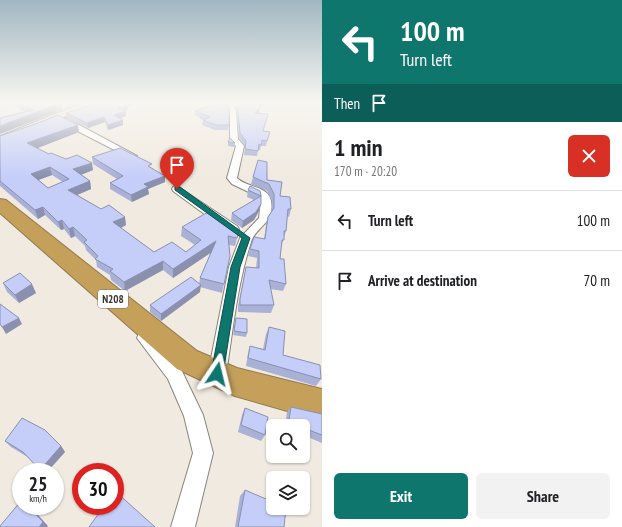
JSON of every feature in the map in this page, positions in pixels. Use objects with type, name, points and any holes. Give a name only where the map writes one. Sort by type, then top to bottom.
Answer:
[{"type":"highway","name":"N208","points":[[0,204],[186,360],[226,378],[322,405]]},
{"type":"main road","points":[[0,140],[31,128]]},
{"type":"street","points":[[78,128],[143,161]]},
{"type":"street","points":[[226,378],[236,267],[246,238],[264,219],[266,200],[263,195],[235,182],[232,178],[240,146],[234,140],[234,128]]},
{"type":"street","points":[[177,189],[246,238]]},
{"type":"street","points":[[114,299],[174,373],[193,415],[203,453],[183,527]]},
{"type":"building","points":[[25,128],[71,128],[27,143],[49,154],[51,153],[66,159],[77,155],[92,163],[73,169],[90,181],[68,190],[101,209],[109,205],[125,217],[113,222],[154,252],[172,242],[186,252],[201,240],[182,227],[208,212],[221,219],[222,218],[239,230],[237,238],[228,236],[230,256],[224,284],[200,278],[216,241],[173,269],[163,261],[124,282],[110,271],[113,269],[95,259],[98,256],[84,242],[87,240],[73,227],[69,229],[62,220],[58,222],[43,207],[35,210],[0,181],[0,136]],"holes":[[[50,167],[69,179],[48,188],[31,174]]]},
{"type":"building","points":[[239,128],[264,128],[263,131],[270,132],[267,141],[262,140],[261,145],[259,144],[258,151],[245,149],[246,141],[240,133]]},
{"type":"building","points":[[230,138],[235,143],[228,142]]},
{"type":"building","points":[[120,148],[152,164],[148,166],[165,176],[144,184],[148,187],[131,195],[110,183],[123,176],[92,157]]},
{"type":"building","points":[[258,160],[267,162],[267,180],[282,182],[280,196],[290,197],[291,209],[288,209],[286,231],[284,231],[284,240],[282,240],[280,259],[284,259],[286,284],[269,280],[274,305],[240,305],[246,267],[259,268],[259,251],[250,249],[254,237],[265,239],[268,217],[274,208],[274,194],[269,184],[253,177]]},
{"type":"building","points":[[250,186],[260,191],[261,196],[248,190]]},
{"type":"building","points":[[261,196],[261,204],[256,212],[243,221],[232,213]]},
{"type":"building","points":[[20,273],[32,284],[15,295],[3,283]]},
{"type":"building","points":[[191,277],[201,285],[161,314],[150,305]]},
{"type":"building","points":[[0,304],[19,318],[2,327],[0,324]]},
{"type":"building","points":[[236,318],[247,319],[247,333],[234,331]]},
{"type":"building","points":[[269,327],[285,331],[283,355],[320,365],[321,379],[248,358],[250,346],[265,350]]},
{"type":"building","points":[[291,407],[322,414],[322,435],[310,430],[310,419],[289,419]]},
{"type":"building","points":[[245,408],[268,417],[266,419],[265,435],[241,425]]},
{"type":"building","points":[[22,418],[45,430],[61,446],[46,463],[33,463],[23,452],[5,441]]},
{"type":"building","points":[[245,490],[266,499],[266,515],[285,515],[284,527],[238,527]]},
{"type":"building","points":[[124,499],[155,527],[89,527],[98,515],[124,515]]},
{"type":"building","points":[[12,512],[12,515],[36,515],[43,522],[39,527],[0,526]]},
{"type":"route","points":[[177,189],[246,238],[236,267],[217,374]]}]
